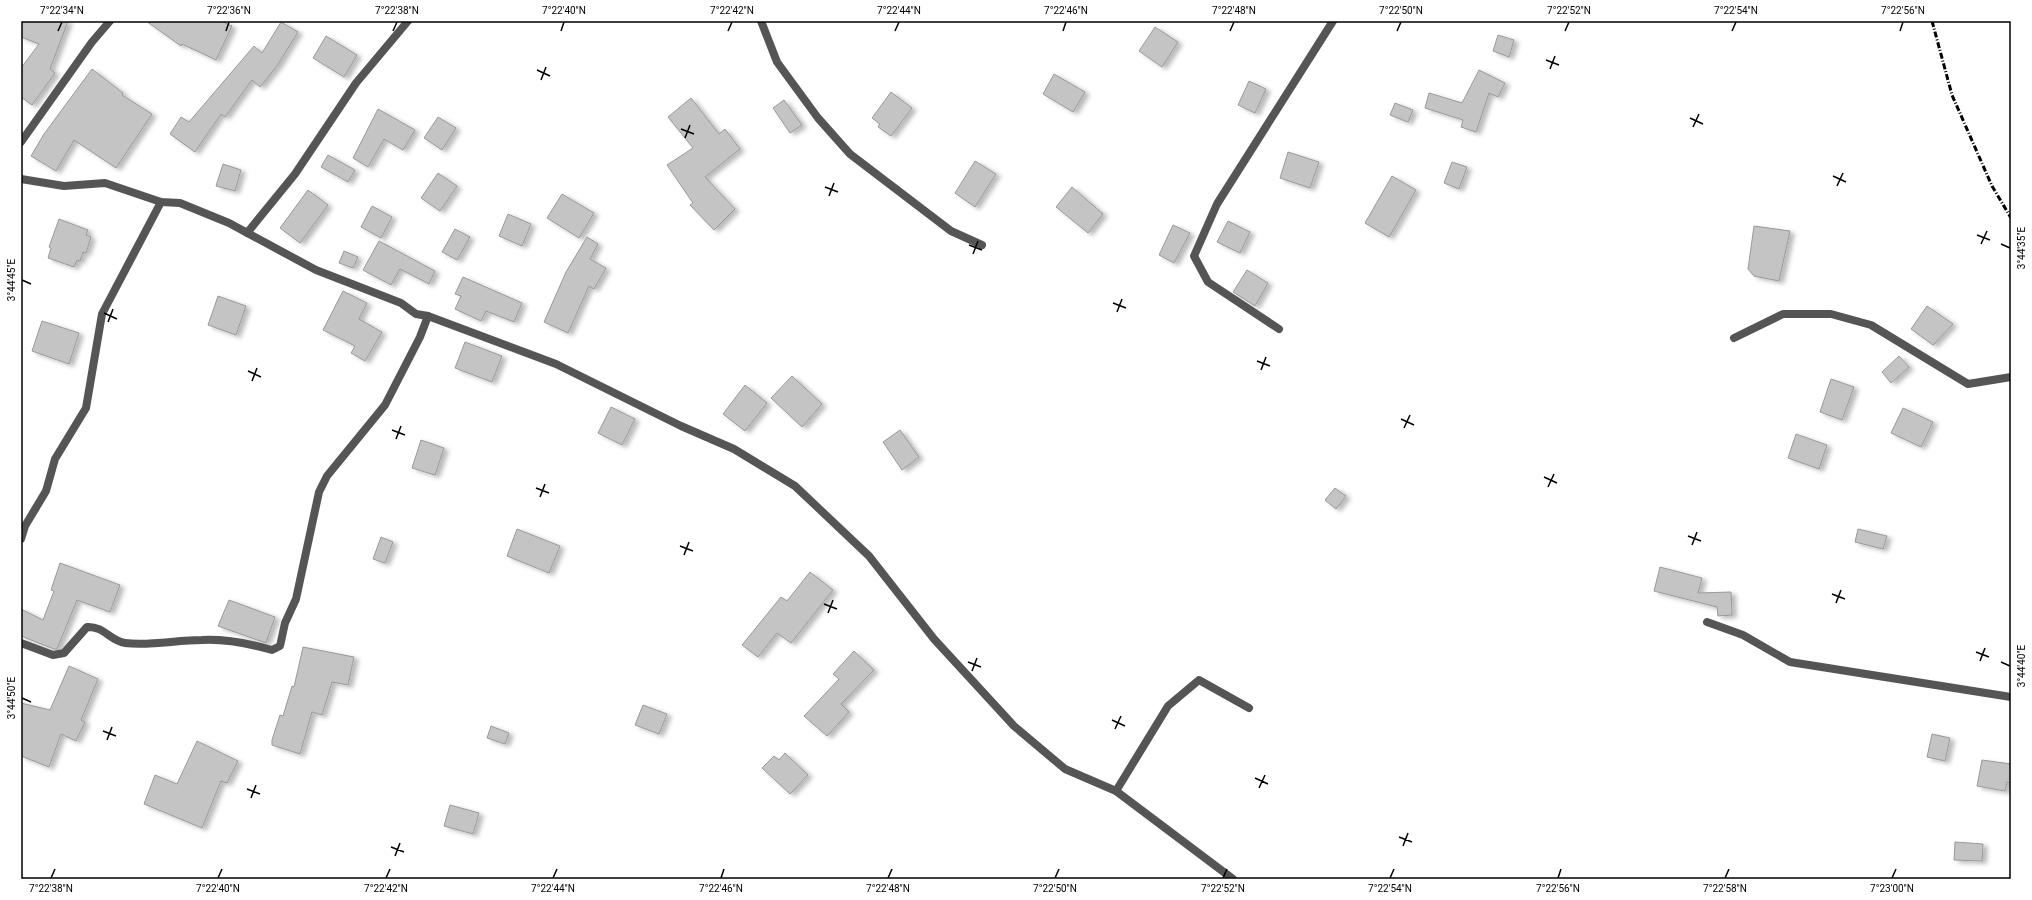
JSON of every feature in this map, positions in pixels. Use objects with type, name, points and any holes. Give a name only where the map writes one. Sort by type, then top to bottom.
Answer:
[{"type":"street","points":[[21,142],[92,42],[110,21]]},
{"type":"street","points":[[247,234],[295,174],[356,83],[408,21]]},
{"type":"street","points":[[760,21],[777,62],[818,118],[850,154],[951,231],[982,245]]},
{"type":"street","points":[[1279,329],[1208,282],[1194,256],[1217,204],[1333,21]]},
{"type":"street","points":[[21,179],[64,186],[105,183],[161,202],[185,205],[229,223],[316,270],[401,303],[416,314],[428,316],[556,364],[681,426],[734,449],[795,486],[869,556],[934,639],[1014,726],[1065,770],[1116,791],[1233,879]]},
{"type":"street","points":[[21,538],[25,526],[46,491],[55,459],[86,408],[102,314],[161,202]]},
{"type":"street","points":[[1734,338],[1783,314],[1831,314],[1871,325],[1968,384],[2011,377]]},
{"type":"street","points":[[21,643],[53,655],[64,653],[86,627],[95,627],[122,642],[141,645],[203,640],[258,646],[272,650],[280,646],[285,623],[296,599],[320,492],[327,476],[385,405],[420,337],[428,316]]},
{"type":"street","points":[[1707,622],[1743,635],[1790,662],[2011,697]]},
{"type":"street","points":[[1116,791],[1168,706],[1199,680],[1249,708]]},
{"type":"building","points":[[21,21],[68,21],[50,69],[55,73],[32,105],[21,97],[21,68],[39,44],[21,37]]},
{"type":"building","points":[[146,21],[221,21],[232,26],[216,60],[182,44],[181,46]]},
{"type":"building","points":[[281,22],[298,32],[277,66],[260,87],[252,80],[225,117],[221,114],[195,152],[170,134],[181,117],[189,122],[254,46],[262,53]]},
{"type":"building","points":[[1155,27],[1178,42],[1162,67],[1139,51]]},
{"type":"building","points":[[1498,35],[1514,40],[1509,57],[1493,51]]},
{"type":"building","points":[[326,36],[357,55],[344,77],[313,58]]},
{"type":"building","points":[[92,69],[123,93],[122,95],[152,114],[116,168],[74,140],[56,171],[31,156],[44,134]]},
{"type":"building","points":[[1479,70],[1505,83],[1498,97],[1489,93],[1476,132],[1461,127],[1463,120],[1425,108],[1429,93],[1462,103]]},
{"type":"building","points":[[1054,74],[1085,92],[1073,112],[1043,94]]},
{"type":"building","points":[[1249,81],[1266,89],[1255,113],[1238,105]]},
{"type":"building","points":[[891,92],[912,108],[891,136],[878,127],[880,124],[872,118]]},
{"type":"building","points":[[691,98],[719,134],[725,129],[740,149],[705,177],[735,209],[714,230],[690,205],[693,203],[667,165],[693,148],[668,117]]},
{"type":"building","points":[[784,100],[802,125],[790,133],[773,108]]},
{"type":"building","points":[[1395,103],[1413,110],[1408,122],[1390,115]]},
{"type":"building","points":[[378,109],[415,130],[403,150],[384,139],[368,167],[353,158]]},
{"type":"building","points":[[438,117],[456,128],[442,150],[424,138]]},
{"type":"building","points":[[1288,152],[1319,162],[1310,188],[1280,178]]},
{"type":"building","points":[[328,155],[355,170],[348,182],[321,167]]},
{"type":"building","points":[[975,161],[996,174],[975,207],[955,193]]},
{"type":"building","points":[[1452,162],[1467,167],[1459,189],[1444,183]]},
{"type":"building","points":[[223,164],[241,170],[235,191],[216,186]]},
{"type":"building","points":[[438,173],[457,186],[440,211],[421,198]]},
{"type":"building","points":[[1392,176],[1416,190],[1389,237],[1365,223]]},
{"type":"building","points":[[1072,187],[1103,214],[1088,233],[1056,207]]},
{"type":"building","points":[[308,190],[328,205],[300,243],[280,228]]},
{"type":"building","points":[[562,194],[594,213],[579,238],[547,218]]},
{"type":"building","points":[[372,206],[392,217],[381,238],[361,227]]},
{"type":"building","points":[[508,214],[531,224],[522,246],[499,236]]},
{"type":"building","points":[[59,219],[88,230],[86,235],[91,237],[86,253],[83,252],[80,261],[77,260],[74,267],[48,258],[51,248],[49,247]]},
{"type":"building","points":[[1228,221],[1250,232],[1240,253],[1217,242]]},
{"type":"building","points":[[1173,225],[1190,233],[1174,263],[1159,255]]},
{"type":"building","points":[[1754,226],[1790,231],[1779,281],[1754,276],[1748,269]]},
{"type":"building","points":[[455,229],[470,237],[457,260],[442,252]]},
{"type":"building","points":[[587,237],[598,244],[590,259],[606,268],[594,289],[589,286],[568,333],[544,322],[566,272]]},
{"type":"building","points":[[379,241],[435,271],[429,284],[400,269],[391,285],[363,270]]},
{"type":"building","points":[[344,251],[358,257],[353,268],[339,263]]},
{"type":"building","points":[[1247,270],[1268,283],[1255,306],[1233,292]]},
{"type":"building","points":[[463,277],[522,303],[514,322],[486,311],[481,321],[455,309],[461,296],[455,294]]},
{"type":"building","points":[[343,291],[367,303],[359,319],[382,332],[365,361],[351,353],[355,346],[323,330]]},
{"type":"building","points":[[218,296],[246,306],[236,335],[208,325]]},
{"type":"building","points":[[1927,306],[1953,324],[1933,345],[1911,329]]},
{"type":"building","points":[[42,321],[79,333],[69,364],[32,351]]},
{"type":"building","points":[[465,342],[502,356],[492,382],[455,368]]},
{"type":"building","points":[[1899,356],[1909,367],[1891,383],[1882,372]]},
{"type":"building","points":[[792,376],[822,404],[802,427],[771,398]]},
{"type":"building","points":[[1831,379],[1854,387],[1842,420],[1820,412]]},
{"type":"building","points":[[745,385],[767,403],[745,431],[723,414]]},
{"type":"building","points":[[611,407],[635,419],[622,445],[598,433]]},
{"type":"building","points":[[1903,408],[1933,422],[1921,447],[1891,433]]},
{"type":"building","points":[[900,430],[919,457],[902,470],[883,442]]},
{"type":"building","points":[[1796,434],[1827,445],[1819,469],[1788,458]]},
{"type":"building","points":[[421,440],[444,448],[435,475],[412,468]]},
{"type":"building","points":[[1335,488],[1346,496],[1336,509],[1325,500]]},
{"type":"building","points":[[517,529],[560,546],[549,573],[507,556]]},
{"type":"building","points":[[1858,529],[1887,536],[1883,549],[1855,542]]},
{"type":"building","points":[[381,537],[393,542],[385,563],[373,559]]},
{"type":"building","points":[[60,563],[120,585],[110,612],[77,600],[57,649],[54,649],[21,636],[21,609],[43,620],[54,591],[51,590]]},
{"type":"building","points":[[1660,567],[1702,578],[1698,593],[1731,592],[1732,615],[1718,616],[1717,607],[1654,591]]},
{"type":"building","points":[[810,572],[833,590],[791,643],[777,633],[758,657],[742,645],[781,597],[787,601]]},
{"type":"building","points":[[229,600],[275,617],[266,643],[218,626]]},
{"type":"building","points":[[303,647],[354,657],[348,685],[332,682],[322,715],[312,712],[300,754],[272,745],[272,740],[280,715],[283,716],[292,686],[294,687]]},
{"type":"building","points":[[854,651],[874,670],[841,704],[849,712],[827,736],[804,716],[839,679],[833,674]]},
{"type":"building","points":[[69,666],[98,679],[81,720],[85,722],[76,741],[61,734],[49,767],[21,756],[21,703],[50,710]]},
{"type":"building","points":[[643,705],[667,714],[659,734],[635,725]]},
{"type":"building","points":[[491,726],[509,733],[505,744],[487,738]]},
{"type":"building","points":[[1932,734],[1950,738],[1945,761],[1927,757]]},
{"type":"building","points":[[197,741],[238,761],[227,783],[221,781],[202,828],[144,804],[155,775],[177,784]]},
{"type":"building","points":[[785,753],[808,775],[790,794],[762,768],[774,756],[779,760]]},
{"type":"building","points":[[1982,760],[2011,764],[2011,783],[2007,782],[2005,791],[1977,786]]},
{"type":"building","points":[[450,805],[479,813],[473,834],[444,826]]},
{"type":"building","points":[[1955,842],[1983,844],[1982,861],[1954,860]]},
{"type":"railway","points":[[1932,21],[1952,95],[1992,186],[2011,218]]}]
